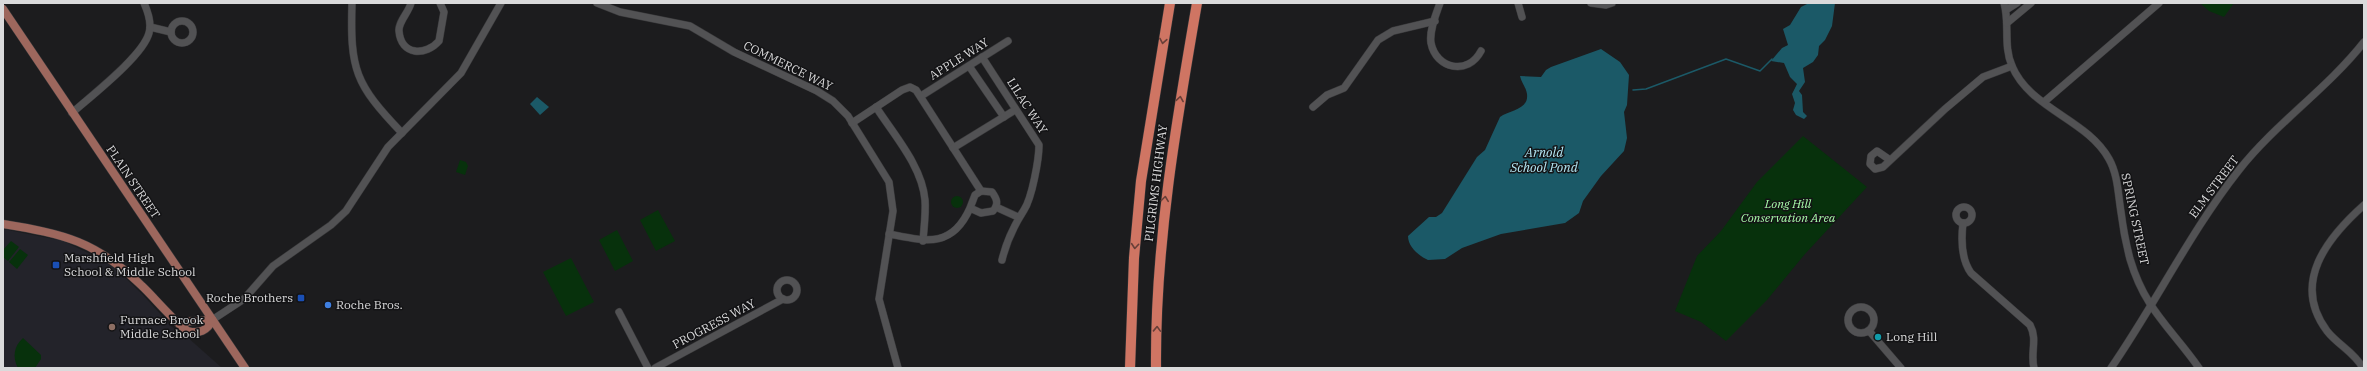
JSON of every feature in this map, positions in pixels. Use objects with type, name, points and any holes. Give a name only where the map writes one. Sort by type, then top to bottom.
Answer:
[{"type":"highway","name":"PILGRIMS HIGHWAY","points":[[1130,368],[1134,266],[1141,181],[1170,3]]},
{"type":"highway","name":"PILGRIMS HIGHWAY","points":[[1156,368],[1163,217],[1171,151],[1197,3]]},
{"type":"main road","name":"PLAIN STREET","points":[[3,9],[212,320],[246,368]]},
{"type":"main road","points":[[3,224],[60,234],[95,249],[130,275],[184,329],[195,332],[208,328],[212,320]]},
{"type":"street","points":[[72,113],[135,55],[146,41],[150,27],[144,3]]},
{"type":"street","points":[[352,3],[351,43],[358,76],[370,98],[402,132]]},
{"type":"street","points":[[411,3],[399,31],[402,42],[408,48],[418,52],[428,51],[440,41],[444,12],[440,3]]},
{"type":"street","points":[[212,320],[244,299],[273,266],[339,217],[352,203],[382,155],[402,132],[462,73],[501,3]]},
{"type":"street","name":"COMMERCE WAY","points":[[598,3],[620,12],[690,26],[734,52],[817,92],[833,102],[852,123],[889,182],[893,211],[879,299],[898,368]]},
{"type":"street","points":[[1440,3],[1431,42],[1436,55],[1447,64],[1454,66],[1466,66],[1475,61],[1481,51]]},
{"type":"street","points":[[1518,3],[1522,16]]},
{"type":"street","points":[[1591,3],[1606,5],[1612,3]]},
{"type":"street","points":[[2005,7],[2017,3]]},
{"type":"street","points":[[2007,22],[2031,3]]},
{"type":"street","points":[[2044,102],[2159,3]]},
{"type":"street","name":"SPRING STREET","points":[[2005,7],[2007,43],[2012,66],[2027,87],[2044,102],[2094,140],[2110,159],[2116,180],[2131,260],[2151,307],[2199,368]]},
{"type":"street","points":[[1312,107],[1327,95],[1344,88],[1375,44],[1385,34],[1435,21]]},
{"type":"street","points":[[150,27],[171,32]]},
{"type":"street","name":"APPLE WAY","points":[[921,96],[1008,41]]},
{"type":"street","name":"ELM STREET","points":[[2111,368],[2151,307],[2194,233],[2240,169],[2276,131],[2335,76],[2364,42]]},
{"type":"street","name":"LILAC WAY","points":[[982,57],[1039,145],[1039,160],[1025,210],[1018,216],[1002,260]]},
{"type":"street","points":[[969,66],[1004,117]]},
{"type":"street","points":[[1890,160],[1945,108],[1984,78],[2012,66]]},
{"type":"street","points":[[852,123],[902,90],[910,87],[916,90],[981,191]]},
{"type":"street","points":[[876,107],[915,167],[921,183],[925,200],[923,241]]},
{"type":"street","points":[[953,148],[1016,110]]},
{"type":"street","points":[[889,234],[923,241],[941,239],[949,236],[962,224],[975,195],[981,191],[992,192],[996,197],[996,208]]},
{"type":"street","points":[[2363,368],[2353,354],[2325,328],[2314,307],[2312,288],[2314,270],[2324,252],[2340,229],[2364,205]]},
{"type":"street","points":[[970,208],[988,213],[996,208]]},
{"type":"street","points":[[996,208],[1018,216]]},
{"type":"street","points":[[1962,223],[1962,240],[1966,265],[1971,273],[2030,325],[2034,333],[2032,352],[2034,368]]},
{"type":"street","name":"PROGRESS WAY","points":[[655,368],[783,299]]},
{"type":"street","points":[[619,312],[648,368]]},
{"type":"street","points":[[1870,332],[1901,368]]},
{"type":"shaded area","points":[[3,229],[63,241],[101,259],[116,269],[142,294],[172,327],[186,336],[222,368],[3,368]]},
{"type":"green space","points":[[2200,3],[2234,3],[2224,17],[2209,11]]},
{"type":"green space","name":"Long Hill Conservation Area","points":[[1803,136],[1867,187],[1805,254],[1767,300],[1726,341],[1701,322],[1675,311],[1697,256],[1721,231],[1757,182]]},
{"type":"green space","points":[[460,160],[466,162],[468,166],[465,175],[456,172]]},
{"type":"green space","points":[[957,196],[961,198],[963,202],[961,206],[957,208],[953,206],[951,202],[953,198]]},
{"type":"green space","points":[[658,210],[675,241],[656,251],[640,220]]},
{"type":"green space","points":[[617,230],[633,261],[615,271],[599,240]]},
{"type":"green space","points":[[11,241],[19,247],[8,261],[3,257],[3,250]]},
{"type":"green space","points":[[20,249],[28,255],[17,269],[9,262]]},
{"type":"green space","points":[[571,258],[594,302],[566,316],[543,272]]},
{"type":"green space","points":[[23,338],[41,355],[41,359],[35,368],[18,368],[16,364],[16,348]]},
{"type":"water","points":[[1809,3],[1835,3],[1832,26],[1825,40],[1819,46],[1818,55],[1813,62],[1803,68],[1805,82],[1799,91],[1802,95],[1803,112],[1807,116],[1804,119],[1796,115],[1793,110],[1795,103],[1792,94],[1797,84],[1790,77],[1784,63],[1771,61],[1782,48],[1788,45],[1783,29],[1790,25],[1801,7]]},
{"type":"water","name":"Arnold School Pond","points":[[1601,49],[1620,62],[1629,75],[1627,105],[1624,112],[1627,138],[1624,151],[1601,176],[1583,201],[1579,213],[1565,223],[1501,234],[1462,248],[1445,259],[1428,260],[1418,254],[1410,244],[1408,236],[1429,217],[1436,217],[1442,213],[1477,157],[1485,150],[1500,117],[1518,109],[1525,103],[1527,94],[1520,76],[1541,77],[1546,70],[1551,67]]},
{"type":"water","points":[[537,97],[549,107],[540,115],[530,104]]},
{"type":"waterway","points":[[1633,90],[1646,89],[1726,59],[1760,71],[1772,59]]},
{"type":"place","name":"Marshfield High School & Middle School","points":[[56,265]]},
{"type":"place","name":"Roche Brothers","points":[[301,298]]},
{"type":"place","name":"Roche Bros.","points":[[328,305]]},
{"type":"place","name":"Furnace Brook Middle School","points":[[112,327]]},
{"type":"place","name":"Long Hill","points":[[1878,337]]}]
